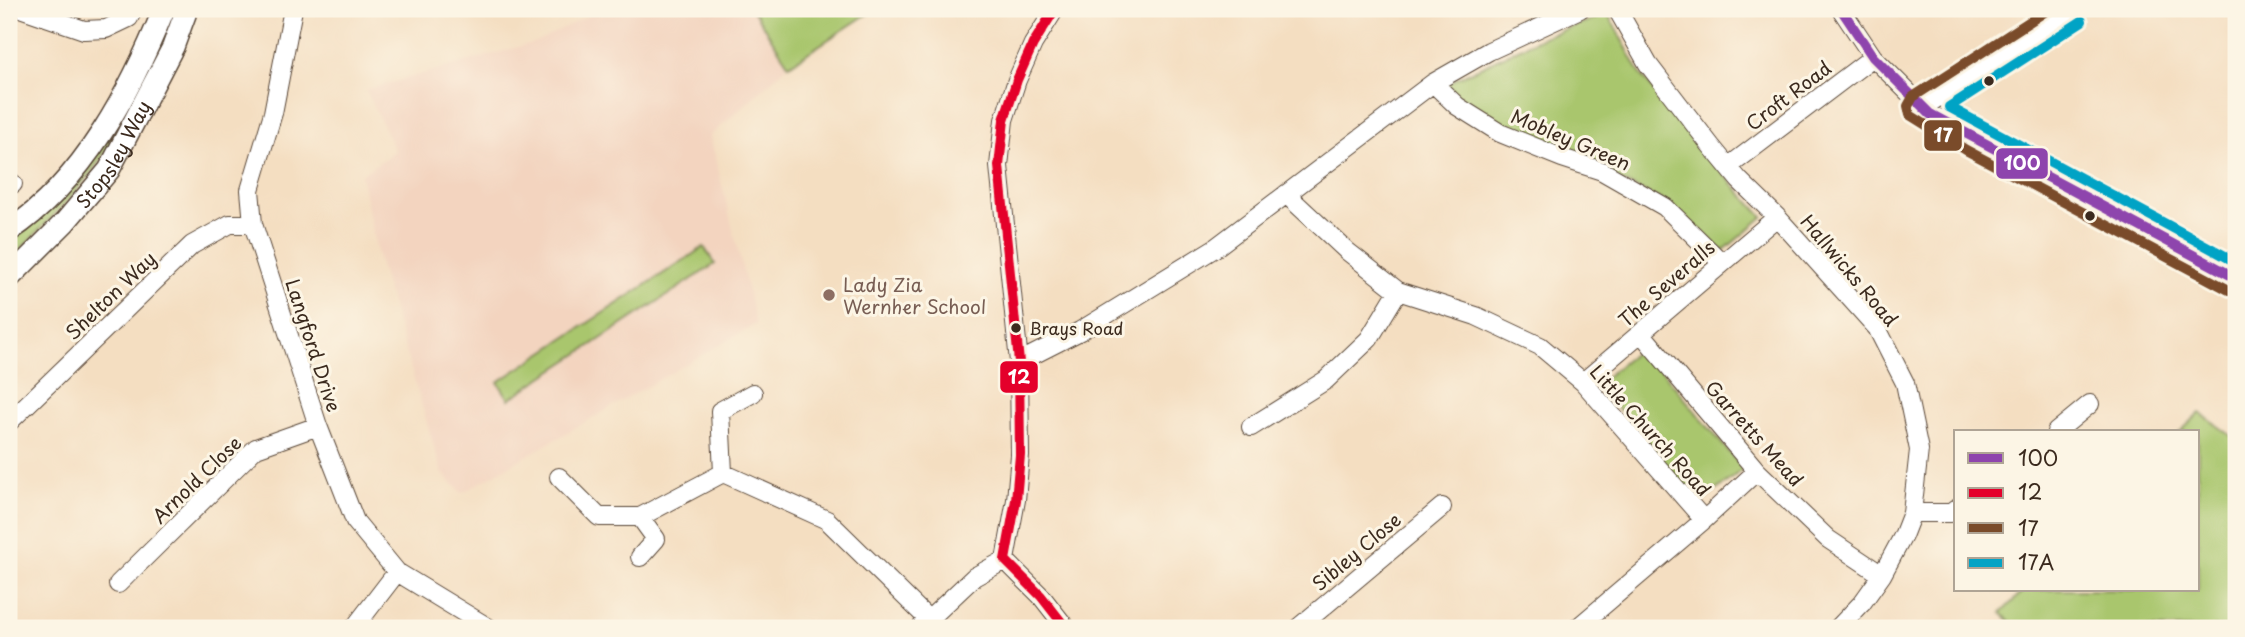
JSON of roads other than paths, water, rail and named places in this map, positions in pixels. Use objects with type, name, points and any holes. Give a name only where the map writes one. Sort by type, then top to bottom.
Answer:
[{"type":"main road","name":"Stopsley Way","points":[[9,231],[49,197],[98,136],[130,85],[164,9]]},
{"type":"main road","name":"Stopsley Way","points":[[9,278],[65,222],[110,170],[173,47],[187,9]]},
{"type":"street","points":[[23,9],[84,30],[106,29],[129,18],[133,9]]},
{"type":"street","name":"Langford Drive","points":[[293,9],[273,113],[250,190],[253,223],[318,426],[355,521],[397,572],[489,628]]},
{"type":"street","points":[[1006,560],[1020,455],[1019,362],[999,166],[1004,120],[1017,80],[1033,44],[1055,9]]},
{"type":"street","points":[[1019,362],[1080,331],[1215,248],[1433,83],[1489,51],[1580,9]]},
{"type":"street","name":"Hallwicks Road","points":[[1617,9],[1648,64],[1728,167],[1877,328],[1905,383],[1919,450],[1912,513],[1882,575],[1862,603],[1838,628]]},
{"type":"street","points":[[1840,9],[1873,57],[1922,108],[1985,145],[2236,278]]},
{"type":"street","points":[[1922,108],[2074,9]]},
{"type":"street","name":"Croft Road","points":[[1728,167],[1873,57]]},
{"type":"street","name":"Mobley Green","points":[[1433,83],[1457,106],[1500,132],[1562,158],[1602,171],[1665,207],[1722,263]]},
{"type":"street","name":"Little Church Road","points":[[1286,194],[1347,251],[1398,291],[1476,316],[1540,346],[1583,382],[1704,520]]},
{"type":"street","name":"The Severalls","points":[[1583,382],[1777,217]]},
{"type":"street","name":"Shelton Way","points":[[9,422],[192,245],[230,224],[253,223]]},
{"type":"street","points":[[1251,428],[1326,380],[1368,339],[1398,291]]},
{"type":"street","name":"Garretts Mead","points":[[1641,333],[1757,471],[1828,539],[1882,575]]},
{"type":"street","points":[[723,473],[720,411],[753,393]]},
{"type":"street","points":[[2058,430],[2090,404]]},
{"type":"street","name":"Arnold Close","points":[[118,584],[256,448],[318,426]]},
{"type":"street","points":[[1577,628],[1757,471]]},
{"type":"street","points":[[723,473],[827,520],[925,624],[974,577],[1006,560]]},
{"type":"street","points":[[559,477],[599,517],[639,517],[723,473]]},
{"type":"street","name":"Sibley Close","points":[[1298,628],[1442,507]]},
{"type":"street","points":[[1912,513],[1951,513],[1954,511]]},
{"type":"street","points":[[639,517],[656,539],[640,557]]},
{"type":"street","points":[[1006,560],[1041,596],[1066,628]]},
{"type":"street","points":[[354,628],[397,572]]},
{"type":"place","name":"Lady Zia Wernher School","points":[[829,295]]},
{"type":"place","name":"Brays Road","points":[[1016,328]]}]
